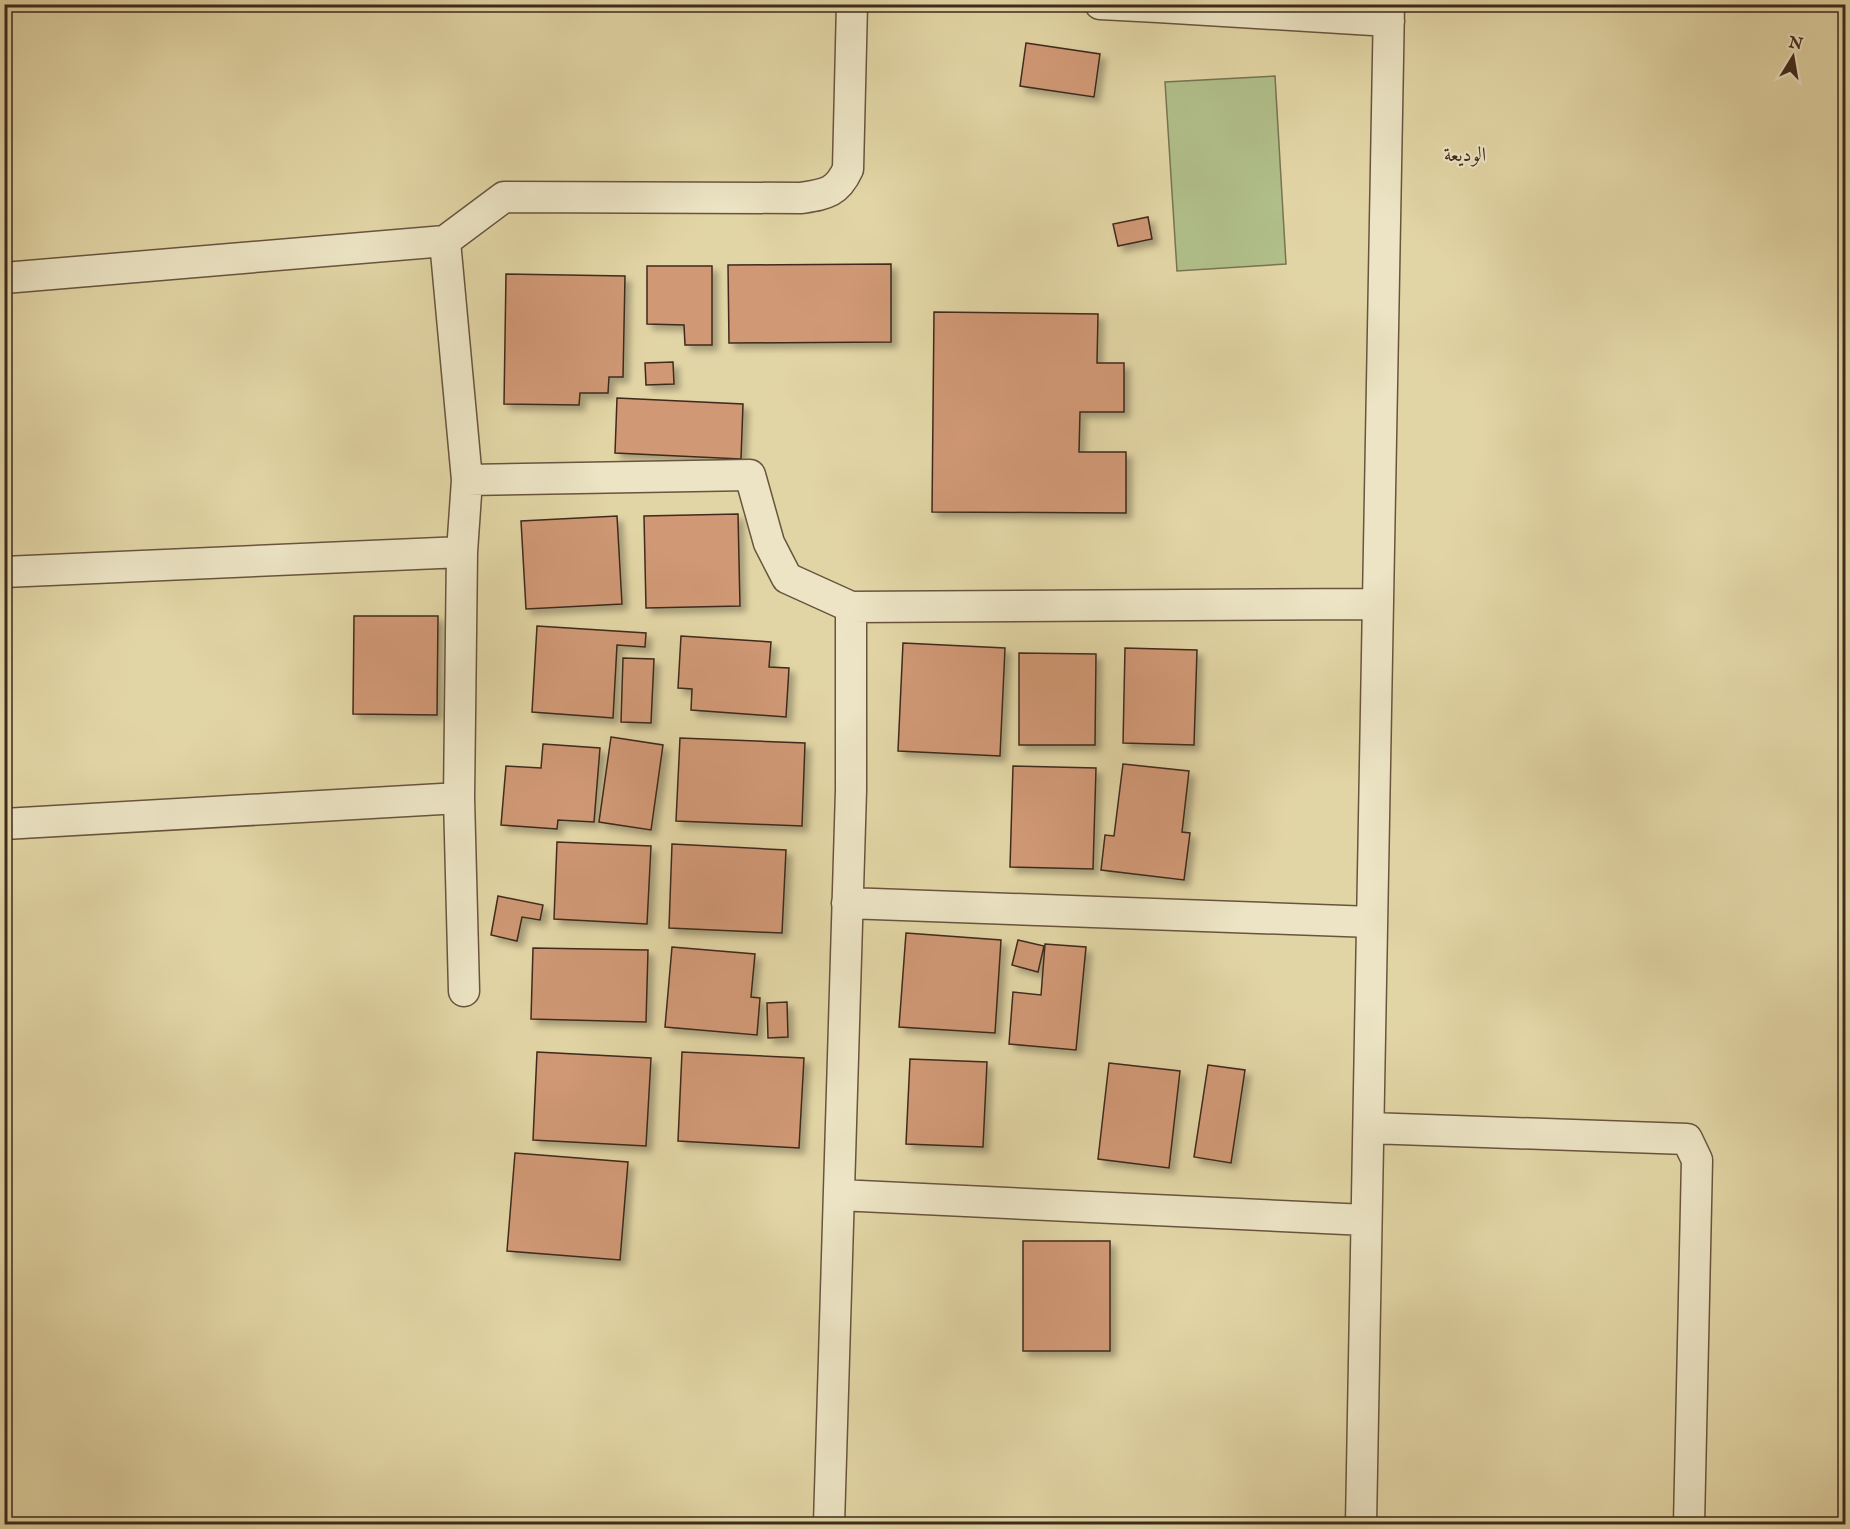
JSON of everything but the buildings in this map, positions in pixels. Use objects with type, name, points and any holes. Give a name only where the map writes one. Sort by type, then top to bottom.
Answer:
[{"type":"street","points":[[4,278],[445,242],[504,197],[801,198],[828,193],[842,183],[848,169],[852,4]]},
{"type":"street","points":[[1100,4],[1389,13],[1361,1524]]},
{"type":"street","points":[[445,242],[467,480],[462,552],[459,798],[464,991]]},
{"type":"street","points":[[467,480],[750,475],[769,543],[787,578],[851,607],[1378,604]]},
{"type":"street","points":[[4,572],[462,552]]},
{"type":"street","points":[[829,1524],[848,903],[851,607]]},
{"type":"street","points":[[4,824],[459,798]]},
{"type":"street","points":[[848,903],[1372,922]]},
{"type":"street","points":[[1368,1128],[1687,1139],[1697,1160],[1689,1524]]},
{"type":"street","points":[[839,1195],[1366,1220]]},
{"type":"green space","points":[[1275,76],[1286,264],[1177,271],[1165,82]]},
{"type":"district","name":"الوديعة","points":[[1465,154]]}]
